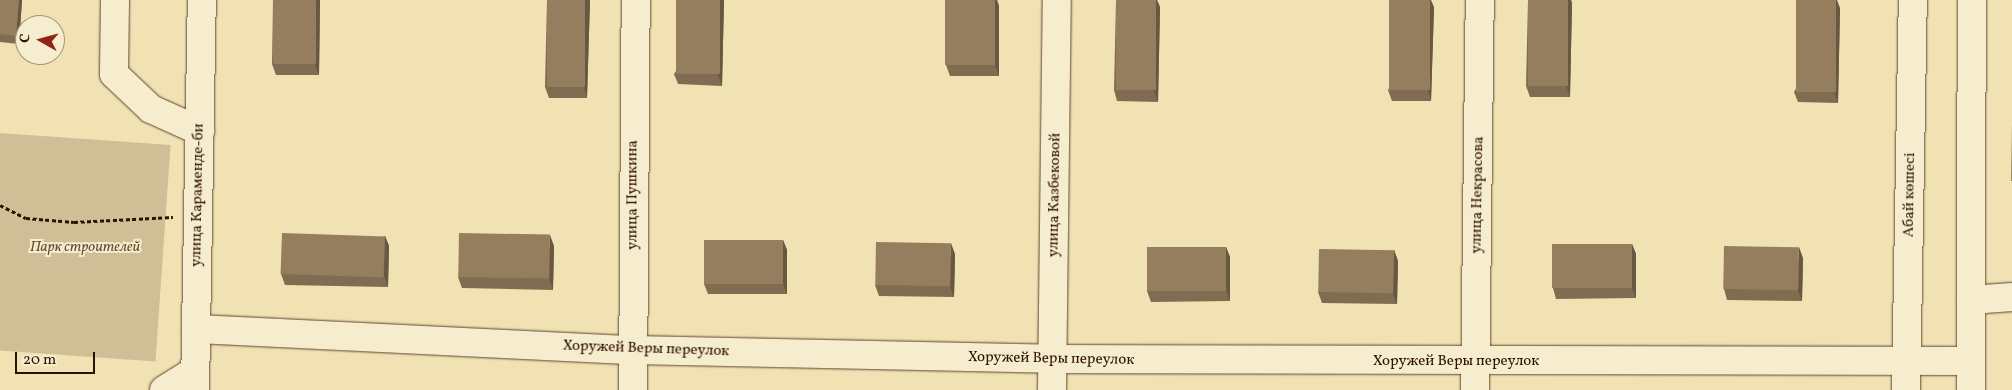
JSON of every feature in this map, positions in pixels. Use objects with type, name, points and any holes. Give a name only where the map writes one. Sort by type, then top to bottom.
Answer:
[{"type":"street","points":[[115,0],[114,74],[151,108],[200,130]]},
{"type":"street","name":"улица Караменде-би","points":[[195,380],[202,0]]},
{"type":"street","name":"улица Пушкина","points":[[633,390],[636,0]]},
{"type":"street","name":"улица Казбековой","points":[[1052,390],[1057,0]]},
{"type":"street","name":"улица Некрасова","points":[[1475,390],[1480,0]]},
{"type":"street","name":"Абай көшесі","points":[[1906,390],[1913,0]]},
{"type":"street","points":[[1971,390],[1972,0]]},
{"type":"street","points":[[1971,300],[2012,297]]},
{"type":"street","name":"Хоружей Веры переулок","points":[[196,329],[633,350],[1052,359],[1475,362],[1971,361]]},
{"type":"street","points":[[164,390],[195,380]]},
{"type":"path","points":[[0,206],[26,218],[74,222],[198,216]]},
{"type":"green space","name":"Парк строителей","points":[[0,133],[171,145],[155,361],[0,351]]},
{"type":"building","points":[[0,0],[19,0],[18,15],[15,15],[15,36],[0,34]]},
{"type":"building","points":[[273,0],[316,0],[316,64],[273,64]]},
{"type":"building","points":[[547,0],[585,0],[585,87],[547,87]]},
{"type":"building","points":[[676,0],[720,0],[720,74],[676,74]]},
{"type":"building","points":[[945,0],[995,0],[995,65],[945,65]]},
{"type":"building","points":[[1116,0],[1156,0],[1156,90],[1116,90]]},
{"type":"building","points":[[1389,0],[1430,0],[1430,90],[1389,90]]},
{"type":"building","points":[[1528,0],[1568,0],[1568,86],[1528,86]]},
{"type":"building","points":[[1796,0],[1836,0],[1836,92],[1796,92]]},
{"type":"building","points":[[2012,124],[2012,181],[2011,181]]},
{"type":"building","points":[[282,233],[385,237],[384,278],[281,274]]},
{"type":"building","points":[[459,233],[550,235],[549,279],[458,277]]},
{"type":"building","points":[[704,240],[783,240],[783,284],[704,284]]},
{"type":"building","points":[[876,242],[951,243],[950,286],[875,285]]},
{"type":"building","points":[[1552,244],[1632,244],[1632,288],[1552,288]]},
{"type":"building","points":[[1724,246],[1799,247],[1798,290],[1723,289]]},
{"type":"building","points":[[1147,247],[1226,247],[1226,291],[1147,291]]},
{"type":"building","points":[[1319,249],[1394,250],[1393,293],[1318,292]]}]
